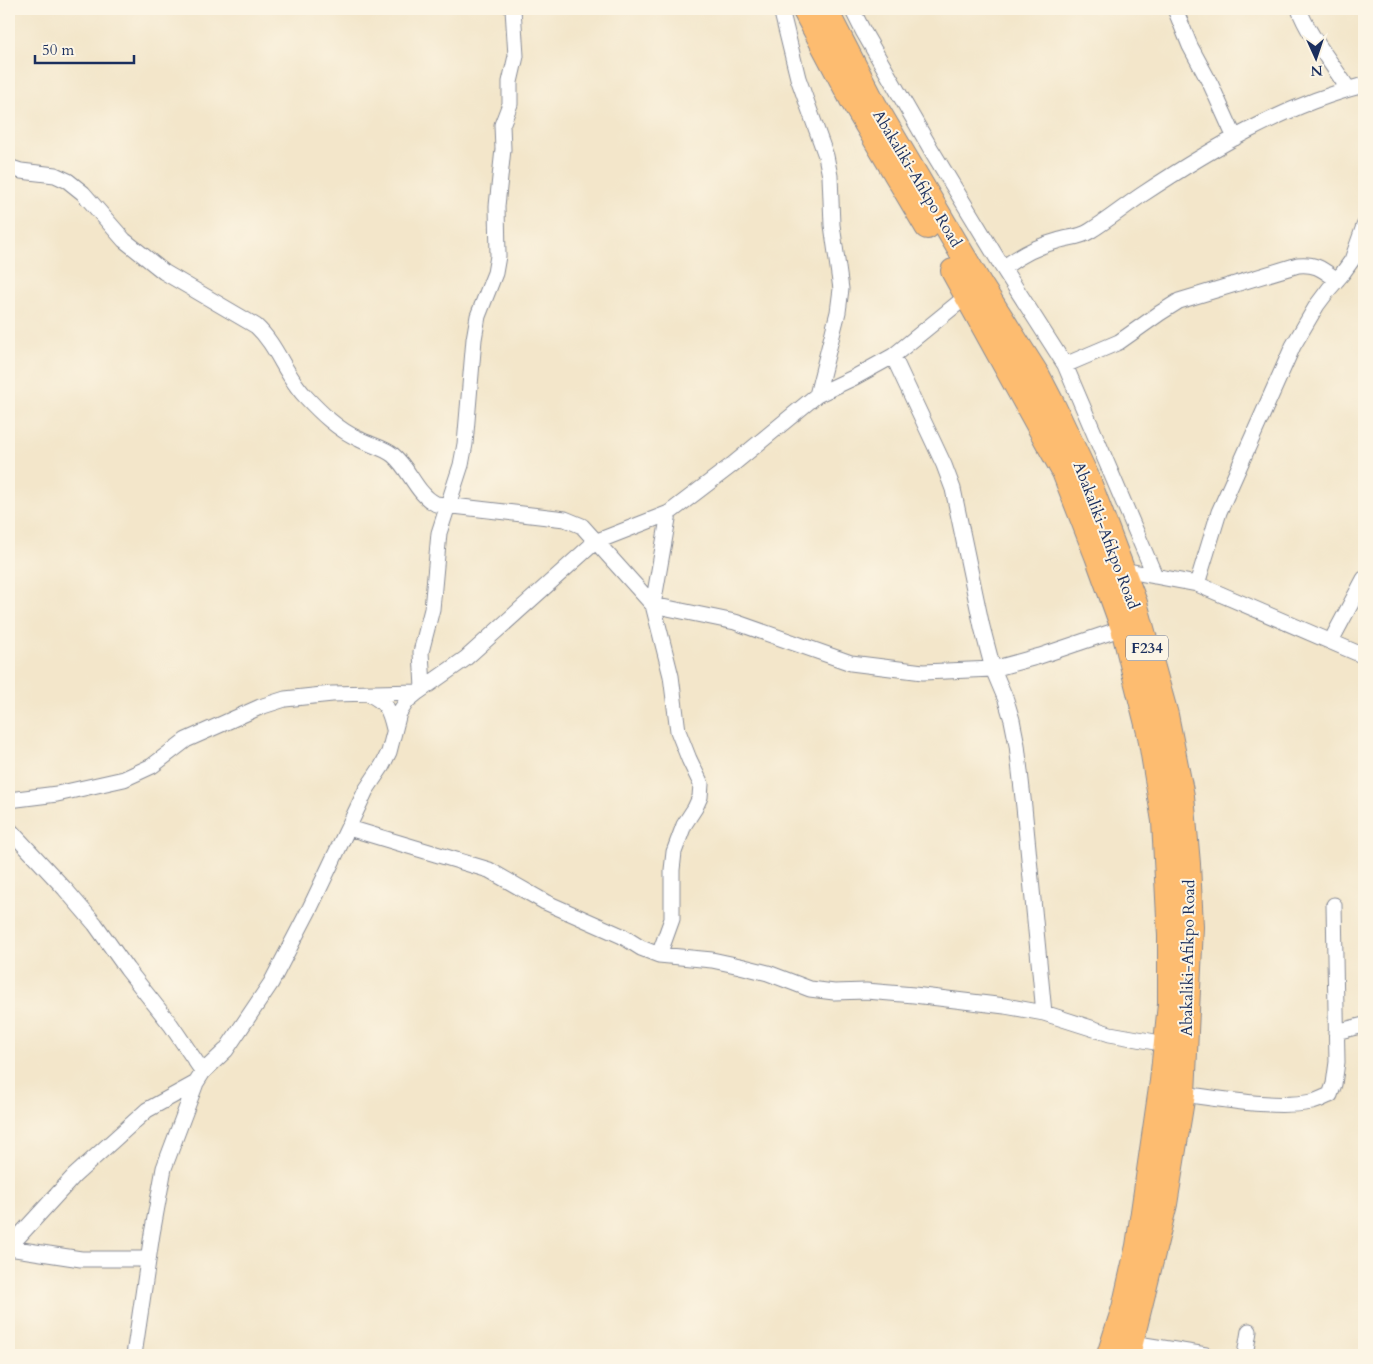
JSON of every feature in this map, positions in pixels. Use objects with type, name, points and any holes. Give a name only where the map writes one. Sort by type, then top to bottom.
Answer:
[{"type":"main road","name":"F234","points":[[804,9],[852,100],[968,295],[1064,472],[1097,556],[1122,628],[1150,736],[1164,821],[1170,936],[1170,1004],[1162,1081],[1138,1246],[1124,1308],[1109,1355]]},
{"type":"main road","name":"Abakaliki-Afikpo Road","points":[[825,9],[874,104],[981,286],[1038,376],[1086,477],[1123,570],[1135,603],[1166,715],[1182,796],[1191,926],[1184,1094],[1165,1204],[1130,1349]]},
{"type":"street","points":[[420,690],[421,652],[432,609],[439,533],[461,465],[465,444],[472,355],[478,316],[495,274],[498,256],[497,206],[503,149],[502,125],[510,104],[510,82],[516,56],[512,9]]},
{"type":"street","points":[[781,9],[801,87],[809,112],[822,140],[826,156],[830,176],[832,225],[841,289],[838,312],[817,395]]},
{"type":"street","points":[[852,9],[932,151],[1065,365],[1155,576]]},
{"type":"street","points":[[1176,9],[1190,46],[1211,85],[1235,138]]},
{"type":"street","points":[[1299,9],[1305,24],[1348,89]]},
{"type":"street","points":[[1003,268],[1024,254],[1044,245],[1058,240],[1075,238],[1088,232],[1190,164],[1286,112],[1364,85]]},
{"type":"street","points":[[9,167],[21,171],[55,175],[68,181],[83,193],[124,240],[164,272],[241,317],[265,334],[286,370],[303,394],[343,430],[393,455],[402,464],[427,500],[436,504],[565,519],[582,526],[653,605],[735,622],[851,663],[923,672],[993,669],[1040,656],[1122,628]]},
{"type":"street","points":[[1197,584],[1219,512],[1293,346],[1317,305],[1352,260],[1364,226]]},
{"type":"street","points":[[1065,365],[1119,342],[1160,312],[1179,301],[1298,265],[1310,264],[1321,268],[1337,280]]},
{"type":"street","points":[[148,1259],[80,1259],[11,1242],[74,1176],[147,1110],[200,1077],[226,1050],[271,983],[291,947],[366,790],[389,752],[399,713],[407,701],[420,690],[466,660],[595,542],[669,513],[732,465],[817,395],[893,356],[968,295]]},
{"type":"street","points":[[893,356],[944,465],[953,489],[982,626],[993,669],[1006,700],[1017,745],[1044,1013]]},
{"type":"street","points":[[659,955],[672,918],[674,852],[684,825],[700,797],[701,784],[678,730],[671,676],[653,605],[669,513]]},
{"type":"street","points":[[1123,570],[1197,584],[1364,656]]},
{"type":"street","points":[[1331,641],[1364,579]]},
{"type":"street","points":[[9,800],[57,794],[124,779],[152,766],[186,740],[260,707],[285,699],[366,692],[420,690]]},
{"type":"street","points":[[366,692],[380,699],[386,705],[394,729]]},
{"type":"street","points":[[349,828],[489,870],[545,902],[622,936],[641,948],[659,955],[712,960],[768,973],[810,988],[834,992],[866,991],[1005,1006],[1044,1013],[1110,1034],[1166,1044]]},
{"type":"street","points":[[9,829],[66,889],[95,924],[171,1025],[200,1077]]},
{"type":"street","points":[[1184,1094],[1246,1102],[1290,1104],[1314,1102],[1330,1095],[1334,1084],[1337,1062],[1334,905]]},
{"type":"street","points":[[1336,1032],[1364,1024]]},
{"type":"street","points":[[134,1355],[164,1168],[200,1077]]},
{"type":"street","points":[[1245,1355],[1249,1331]]},
{"type":"street","points":[[1130,1349],[1206,1355]]}]
